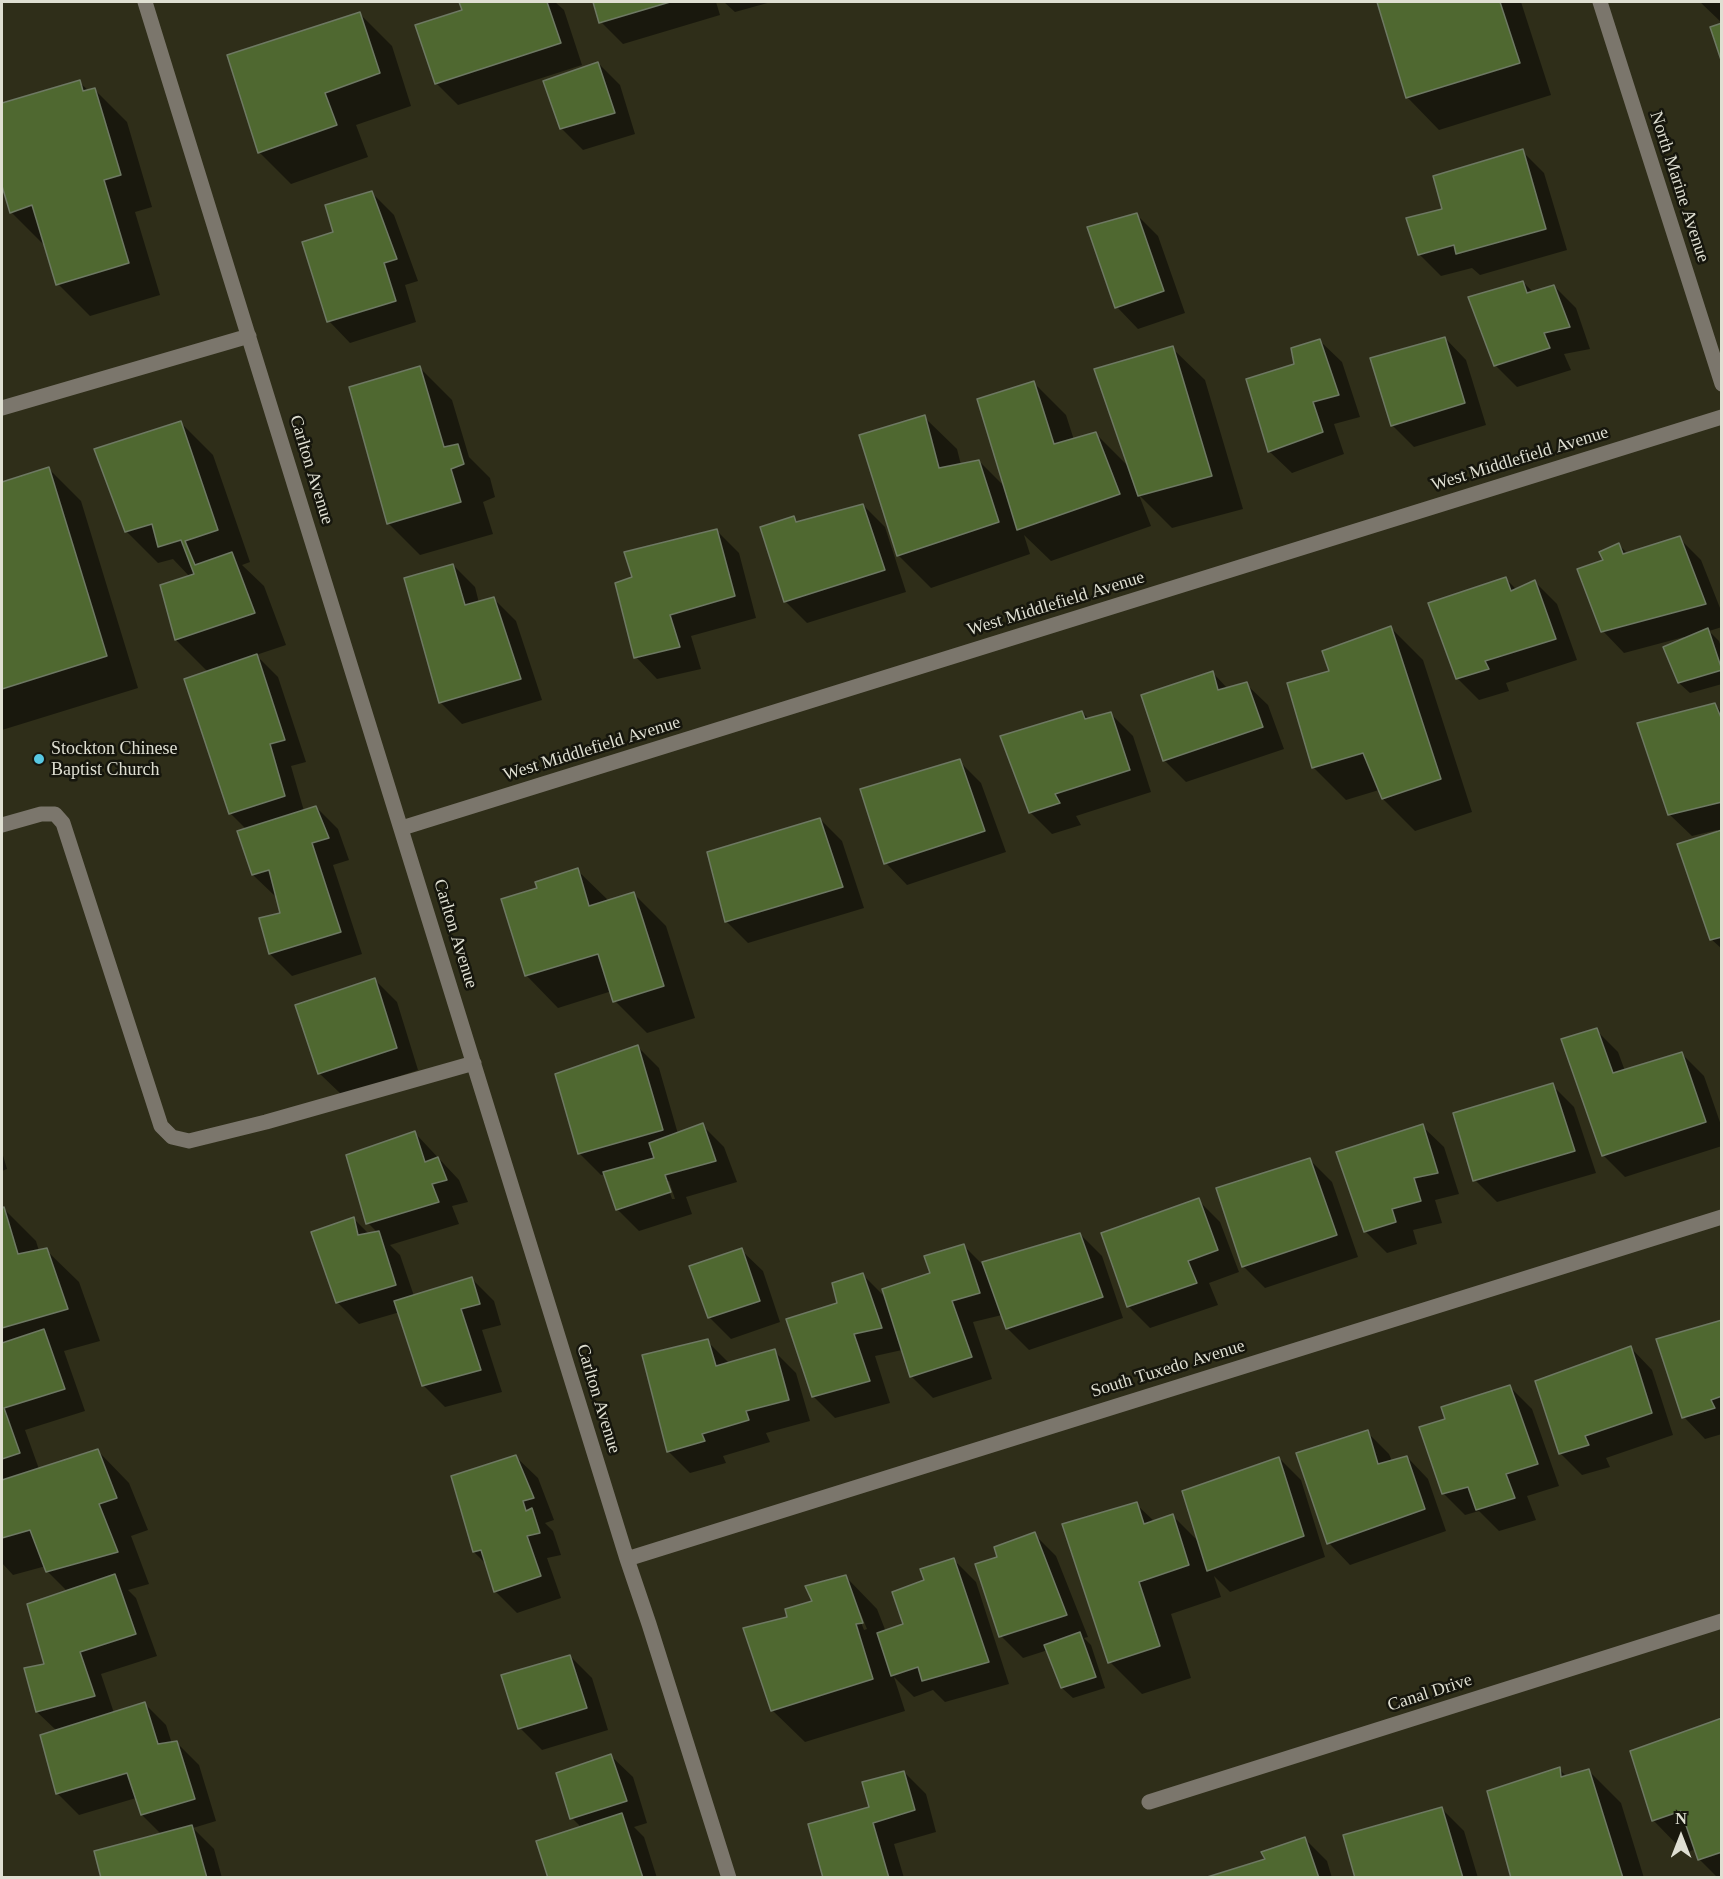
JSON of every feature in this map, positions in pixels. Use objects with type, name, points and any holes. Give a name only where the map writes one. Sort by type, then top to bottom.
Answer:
[{"type":"street","name":"Carlton Avenue","points":[[145,2],[627,1559],[729,1878]]},
{"type":"street","name":"North Marine Avenue","points":[[1600,2],[1722,384]]},
{"type":"street","points":[[2,408],[249,336]]},
{"type":"street","name":"West Middlefield Avenue","points":[[402,828],[1722,417]]},
{"type":"street","points":[[2,825],[41,814],[55,814],[63,823],[161,1126],[172,1137],[189,1141],[266,1122],[474,1063]]},
{"type":"street","name":"South Tuxedo Avenue","points":[[627,1559],[1722,1217]]},
{"type":"street","name":"Canal Drive","points":[[1149,1802],[1722,1622]]},
{"type":"building","points":[[459,2],[547,2],[561,43],[435,84],[415,25],[462,10]]},
{"type":"building","points":[[593,2],[670,2],[599,23]]},
{"type":"building","points":[[1377,2],[1500,2],[1520,63],[1406,98]]},
{"type":"building","points":[[360,12],[380,73],[325,93],[337,125],[258,153],[227,55]]},
{"type":"building","points":[[1722,23],[1722,63],[1710,27]]},
{"type":"building","points":[[598,62],[615,113],[560,129],[543,81]]},
{"type":"building","points":[[80,80],[83,91],[95,88],[121,175],[104,180],[129,263],[56,285],[32,205],[10,213],[2,186],[2,103]]},
{"type":"building","points":[[1523,149],[1546,229],[1456,254],[1454,245],[1418,255],[1406,218],[1442,209],[1433,176]]},
{"type":"building","points":[[372,191],[397,259],[384,263],[396,301],[327,322],[302,242],[333,232],[325,205]]},
{"type":"building","points":[[1137,213],[1164,291],[1115,308],[1087,227]]},
{"type":"building","points":[[1523,281],[1527,293],[1554,285],[1570,327],[1544,333],[1550,348],[1494,366],[1468,297]]},
{"type":"building","points":[[1445,337],[1465,403],[1391,426],[1370,358]]},
{"type":"building","points":[[1320,339],[1339,395],[1313,402],[1323,432],[1268,452],[1246,379],[1294,364],[1291,348]]},
{"type":"building","points":[[1173,346],[1212,476],[1138,496],[1094,369]]},
{"type":"building","points":[[420,366],[444,447],[458,444],[464,464],[451,469],[461,502],[387,524],[349,387]]},
{"type":"building","points":[[1034,381],[1054,444],[1096,432],[1120,494],[1017,530],[977,399]]},
{"type":"building","points":[[925,415],[939,468],[979,460],[999,522],[897,556],[859,435]]},
{"type":"building","points":[[181,421],[218,530],[185,541],[195,565],[232,552],[255,613],[175,640],[160,585],[194,574],[181,540],[158,547],[152,524],[125,532],[94,449]]},
{"type":"building","points":[[49,467],[107,656],[2,689],[2,482]]},
{"type":"building","points":[[863,504],[885,570],[784,602],[760,527],[794,516],[796,522]]},
{"type":"building","points":[[717,529],[735,596],[670,615],[680,647],[634,658],[615,583],[632,577],[624,552]]},
{"type":"building","points":[[1680,536],[1706,604],[1601,632],[1577,569],[1603,560],[1599,552],[1619,543],[1623,554]]},
{"type":"building","points":[[453,564],[465,605],[494,597],[521,679],[439,703],[404,578]]},
{"type":"building","points":[[1506,577],[1511,591],[1535,580],[1556,639],[1485,661],[1489,669],[1456,679],[1428,603]]},
{"type":"building","points":[[1391,626],[1441,779],[1382,799],[1363,753],[1312,768],[1287,683],[1329,671],[1322,651]]},
{"type":"building","points":[[1708,628],[1722,670],[1678,683],[1663,647]]},
{"type":"building","points":[[257,654],[285,740],[270,744],[285,796],[229,814],[184,679]]},
{"type":"building","points":[[1213,671],[1218,690],[1247,682],[1263,727],[1163,761],[1141,695]]},
{"type":"building","points":[[1715,703],[1722,720],[1722,802],[1668,815],[1637,723]]},
{"type":"building","points":[[1082,711],[1085,719],[1111,712],[1130,770],[1055,794],[1060,803],[1029,813],[1000,736]]},
{"type":"building","points":[[960,759],[985,831],[884,864],[860,789]]},
{"type":"building","points":[[316,806],[329,838],[312,843],[341,932],[269,954],[259,918],[280,913],[269,870],[252,875],[237,831]]},
{"type":"building","points":[[820,818],[843,887],[725,922],[707,852]]},
{"type":"building","points":[[1722,830],[1722,937],[1710,940],[1677,844]]},
{"type":"building","points":[[578,868],[589,906],[634,892],[664,986],[613,1002],[598,954],[525,976],[501,899],[537,888],[535,882]]},
{"type":"building","points":[[375,978],[397,1048],[318,1074],[295,1005]]},
{"type":"building","points":[[1597,1028],[1613,1073],[1682,1052],[1706,1122],[1602,1156],[1561,1039]]},
{"type":"building","points":[[638,1045],[663,1130],[578,1154],[555,1074]]},
{"type":"building","points":[[1553,1083],[1575,1151],[1473,1181],[1453,1113]]},
{"type":"building","points":[[703,1123],[716,1161],[665,1175],[671,1192],[616,1210],[603,1172],[654,1158],[649,1143]]},
{"type":"building","points":[[1423,1124],[1438,1173],[1414,1178],[1421,1201],[1392,1209],[1396,1222],[1364,1232],[1336,1152]]},
{"type":"building","points":[[415,1131],[425,1162],[438,1157],[447,1180],[432,1184],[439,1202],[366,1224],[346,1155]]},
{"type":"building","points":[[1310,1158],[1337,1235],[1242,1267],[1216,1188]]},
{"type":"building","points":[[1199,1198],[1218,1250],[1188,1261],[1197,1283],[1127,1307],[1101,1233]]},
{"type":"building","points":[[4,1207],[18,1254],[47,1248],[68,1309],[2,1328],[2,1208]]},
{"type":"building","points":[[354,1217],[358,1235],[379,1231],[396,1285],[336,1303],[311,1232]]},
{"type":"building","points":[[1080,1233],[1103,1297],[1006,1329],[982,1262]]},
{"type":"building","points":[[964,1244],[980,1293],[952,1301],[972,1357],[910,1377],[882,1289],[930,1273],[924,1256]]},
{"type":"building","points":[[742,1248],[760,1301],[708,1318],[689,1266]]},
{"type":"building","points":[[863,1273],[882,1328],[854,1334],[870,1381],[812,1397],[786,1319],[837,1303],[832,1283]]},
{"type":"building","points":[[472,1277],[480,1304],[461,1309],[481,1370],[422,1386],[394,1301]]},
{"type":"building","points":[[1722,1320],[1722,1396],[1711,1400],[1715,1408],[1682,1418],[1656,1339]]},
{"type":"building","points":[[44,1329],[65,1389],[4,1408],[20,1453],[2,1459],[2,1343]]},
{"type":"building","points":[[708,1339],[716,1366],[775,1349],[789,1400],[746,1411],[749,1420],[702,1434],[705,1441],[667,1452],[642,1355]]},
{"type":"building","points":[[1631,1346],[1652,1413],[1585,1436],[1589,1445],[1559,1454],[1535,1381]]},
{"type":"building","points":[[1510,1385],[1538,1464],[1506,1474],[1515,1498],[1476,1510],[1468,1487],[1442,1494],[1419,1427],[1445,1419],[1441,1407]]},
{"type":"building","points":[[1368,1430],[1378,1464],[1407,1456],[1425,1509],[1327,1544],[1296,1453]]},
{"type":"building","points":[[98,1449],[117,1498],[99,1504],[118,1552],[46,1572],[30,1530],[2,1538],[2,1480]]},
{"type":"building","points":[[516,1455],[534,1498],[523,1501],[526,1511],[532,1508],[540,1533],[527,1536],[541,1576],[494,1592],[481,1550],[473,1552],[451,1476]]},
{"type":"building","points":[[1279,1457],[1304,1536],[1207,1571],[1182,1491]]},
{"type":"building","points":[[1137,1502],[1144,1524],[1173,1514],[1189,1565],[1139,1582],[1160,1646],[1108,1663],[1062,1524]]},
{"type":"building","points":[[1035,1532],[1067,1615],[999,1637],[975,1564],[997,1557],[994,1547]]},
{"type":"building","points":[[954,1558],[989,1662],[922,1681],[918,1667],[891,1676],[877,1633],[903,1624],[892,1592],[924,1580],[920,1569]]},
{"type":"building","points":[[115,1574],[136,1634],[80,1652],[95,1696],[36,1712],[24,1668],[44,1664],[27,1604]]},
{"type":"building","points":[[846,1575],[863,1623],[856,1624],[873,1679],[771,1711],[743,1628],[787,1617],[785,1609],[812,1601],[805,1586]]},
{"type":"building","points":[[1080,1632],[1096,1677],[1061,1688],[1044,1645]]},
{"type":"building","points":[[570,1655],[587,1708],[518,1729],[501,1675]]},
{"type":"building","points":[[145,1702],[158,1744],[177,1741],[195,1799],[141,1815],[127,1773],[56,1794],[40,1735]]},
{"type":"building","points":[[1722,1718],[1722,1852],[1698,1860],[1681,1811],[1652,1821],[1630,1751]]},
{"type":"building","points":[[611,1754],[627,1801],[570,1819],[556,1773]]},
{"type":"building","points":[[1560,1767],[1561,1777],[1589,1769],[1623,1878],[1511,1878],[1487,1791]]},
{"type":"building","points":[[904,1771],[915,1810],[873,1823],[889,1878],[823,1878],[808,1824],[869,1807],[862,1782]]},
{"type":"building","points":[[1442,1807],[1463,1878],[1355,1878],[1343,1835]]},
{"type":"building","points":[[622,1813],[643,1878],[548,1878],[536,1841]]},
{"type":"building","points":[[192,1825],[207,1878],[101,1878],[94,1851]]},
{"type":"building","points":[[1305,1837],[1319,1878],[1204,1878],[1265,1859],[1261,1852]]},
{"type":"place","name":"Stockton Chinese Baptist Church","points":[[39,759]]}]
